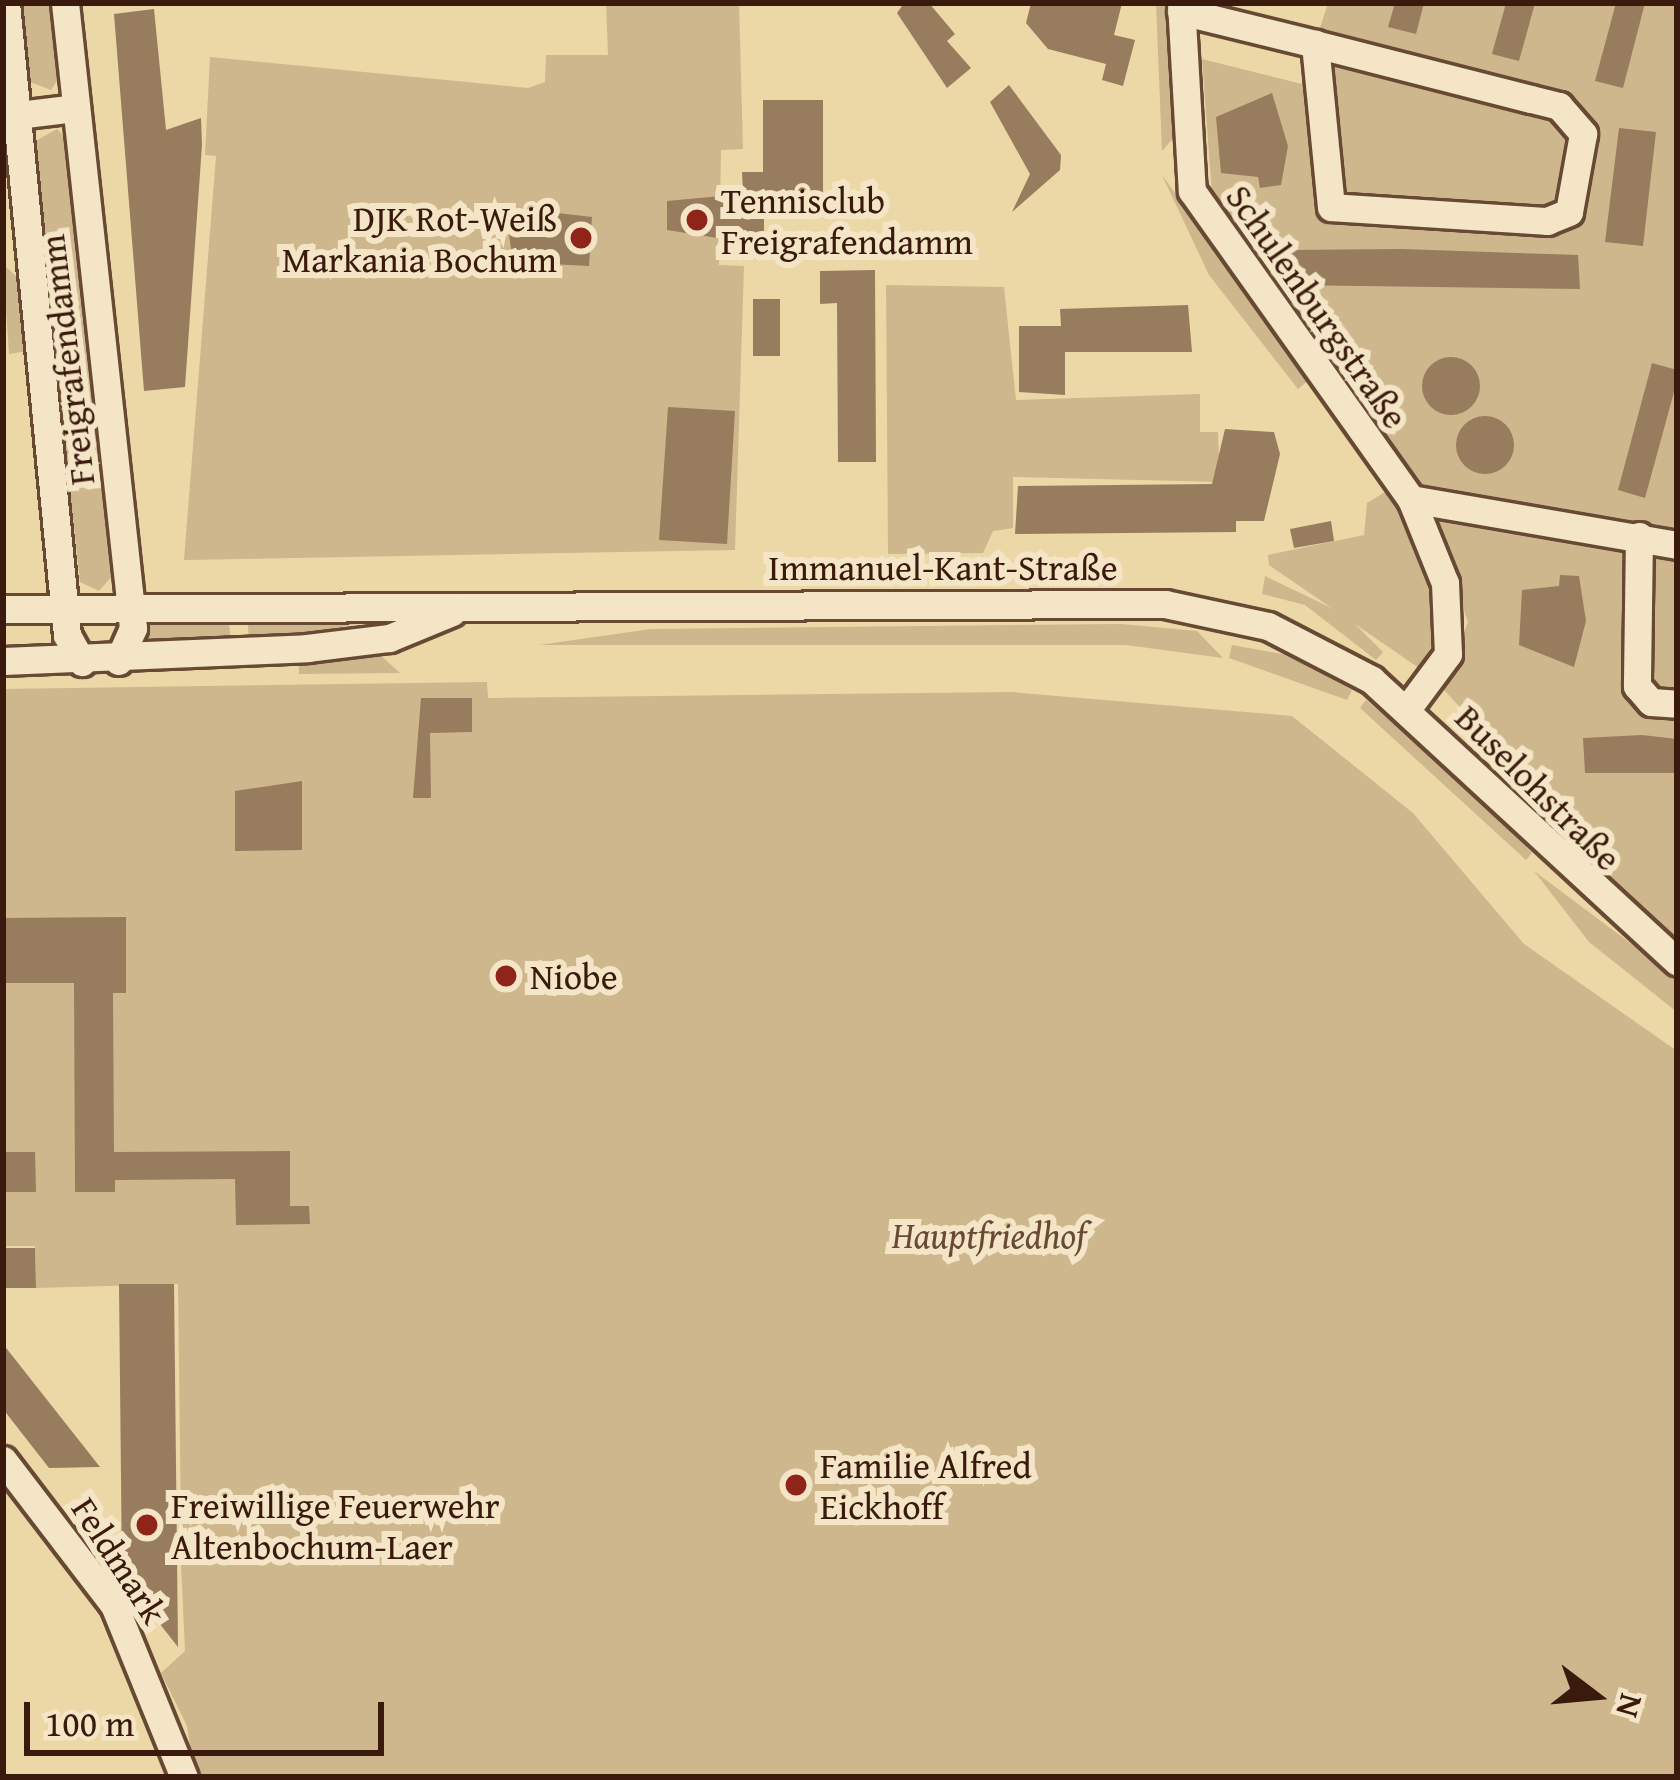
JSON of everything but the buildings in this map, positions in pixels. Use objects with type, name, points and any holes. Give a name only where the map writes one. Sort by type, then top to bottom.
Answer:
[{"type":"street","name":"Freigrafendamm","points":[[6,3],[65,605]]},
{"type":"street","name":"Freigrafendamm","points":[[65,3],[131,602]]},
{"type":"street","points":[[1181,7],[1559,106],[1583,134],[1569,212],[1547,221],[1331,207],[1315,44]]},
{"type":"street","name":"Schulenburgstraße","points":[[1181,7],[1192,191],[1411,499],[1454,625],[1448,654],[1407,709]]},
{"type":"street","points":[[18,115],[76,109]]},
{"type":"street","points":[[3,252],[32,249]]},
{"type":"street","points":[[1411,499],[1677,545]]},
{"type":"street","points":[[1639,536],[1636,686],[1651,702],[1677,704]]},
{"type":"street","name":"Immanuel-Kant-Straße","points":[[3,609],[131,602],[388,599],[452,611],[1165,604],[1319,646],[1407,709]]},
{"type":"street","points":[[118,661],[131,602]]},
{"type":"street","points":[[65,605],[82,662]]},
{"type":"street","name":"Immanuel-Kant-Straße","points":[[3,661],[118,661],[389,638],[452,611]]},
{"type":"street","name":"Buselohstraße","points":[[1407,709],[1677,962]]},
{"type":"street","name":"Feldmark","points":[[3,1460],[113,1605],[176,1775]]},
{"type":"green space","points":[[16,3],[53,3],[60,76],[51,90],[25,80]]},
{"type":"green space","points":[[606,3],[739,3],[743,149],[721,150],[719,265],[744,266],[735,550],[184,560],[216,156],[205,155],[210,57],[528,88],[545,82],[546,55],[608,55]]},
{"type":"green space","points":[[1156,3],[1170,3],[1175,136],[1162,151]]},
{"type":"green space","points":[[1328,3],[1677,3],[1677,945],[1566,850],[1590,846],[1442,688],[1468,622],[1425,496],[1212,194],[1202,59],[1302,84]]},
{"type":"green space","points":[[57,129],[67,139],[113,575],[99,591],[80,582],[32,143]]},
{"type":"green space","points":[[1162,175],[1310,379],[1298,389],[1209,275]]},
{"type":"green space","points":[[3,264],[18,278],[27,351],[9,354]]},
{"type":"green space","points":[[886,285],[1004,287],[1016,400],[1200,394],[1200,432],[1218,432],[1220,482],[1013,477],[1013,528],[993,531],[983,553],[888,554]]},
{"type":"green space","points":[[1390,489],[1436,593],[1437,636],[1419,668],[1269,565],[1268,555],[1364,535],[1367,503]]},
{"type":"green space","points":[[1265,576],[1346,615],[1383,652],[1376,660],[1305,605],[1262,594]]},
{"type":"green space","points":[[228,610],[231,644],[148,643],[151,617]]},
{"type":"green space","points":[[247,610],[394,617],[249,644]]},
{"type":"green space","points":[[1121,624],[1197,631],[1223,658],[1126,645],[539,645],[651,629]]},
{"type":"green space","points":[[1232,645],[1288,655],[1352,690],[1347,700],[1229,658]]},
{"type":"green space","points":[[379,654],[400,673],[299,674],[299,663]]},
{"type":"green space","name":"Hauptfriedhof","points":[[487,682],[488,698],[1011,692],[1292,716],[1413,813],[1524,944],[1677,1051],[1677,1777],[195,1777],[187,1726],[161,1673],[185,1651],[180,1543],[192,1542],[181,1531],[178,1284],[36,1288],[35,1246],[3,1246],[3,689]]},
{"type":"green space","points":[[1366,700],[1459,777],[1532,853],[1526,860],[1360,708]]},
{"type":"green space","points":[[1534,871],[1677,978],[1677,1012],[1589,942]]},
{"type":"place","name":"Tennisclub Freigrafendamm","points":[[697,220]]},
{"type":"place","name":"DJK Rot-Weiß Markania Bochum","points":[[581,238]]},
{"type":"place","name":"Niobe","points":[[506,976]]},
{"type":"place","name":"Familie Alfred Eickhoff","points":[[796,1485]]},
{"type":"place","name":"Freiwillige Feuerwehr Altenbochum-Laer","points":[[147,1525]]}]
